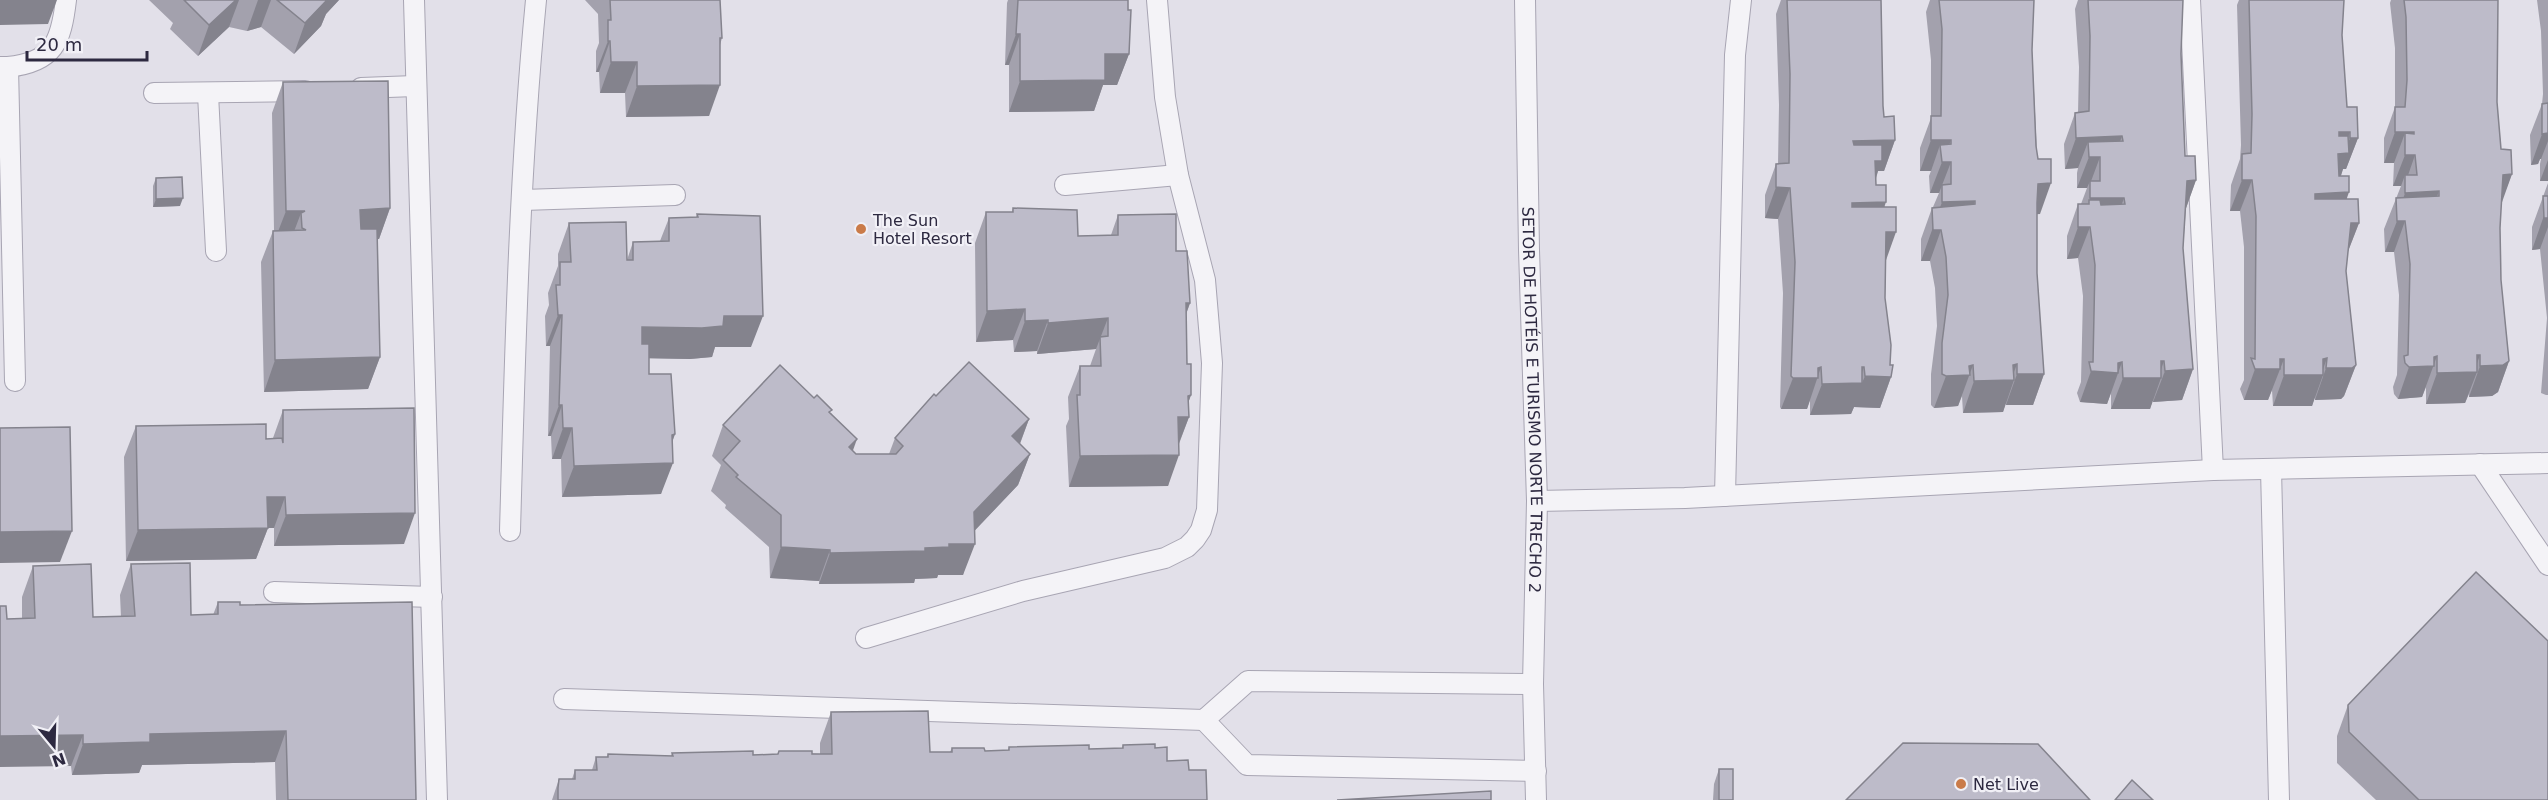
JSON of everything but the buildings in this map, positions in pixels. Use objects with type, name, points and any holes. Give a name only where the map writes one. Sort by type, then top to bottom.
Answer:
[{"type":"lane","points":[[15,381],[4,67],[34,62],[52,50],[63,25],[66,0]]},
{"type":"lane","points":[[414,0],[437,800]]},
{"type":"lane","points":[[510,531],[516,320],[526,104],[536,0]]},
{"type":"lane","points":[[866,638],[1023,591],[1165,558],[1187,547],[1201,530],[1210,486],[1212,363],[1209,309],[1205,280],[1178,175],[1165,97],[1157,0]]},
{"type":"lane","name":"SETOR DE HOTÉIS E TURISMO NORTE TRECHO 2","points":[[1525,0],[1537,501],[1533,684],[1536,800]]},
{"type":"lane","points":[[1725,496],[1735,54],[1741,0]]},
{"type":"lane","points":[[2190,0],[2213,470]]},
{"type":"lane","points":[[346,89],[415,86]]},
{"type":"lane","points":[[154,93],[208,94],[323,90]]},
{"type":"lane","points":[[208,94],[216,250]]},
{"type":"lane","points":[[1065,185],[1178,175]]},
{"type":"lane","points":[[523,200],[675,195]]},
{"type":"lane","points":[[1537,501],[1725,496],[2213,470],[2548,463]]},
{"type":"lane","points":[[2480,465],[2548,564]]},
{"type":"lane","points":[[2271,469],[2278,800]]},
{"type":"lane","points":[[274,592],[432,597]]},
{"type":"lane","points":[[564,699],[1204,720],[1248,681],[1533,684]]},
{"type":"lane","points":[[1204,720],[1247,765],[1536,771]]},
{"type":"place","name":"The Sun Hotel Resort","points":[[861,229]]},
{"type":"place","name":"Net Live","points":[[1961,784]]}]
